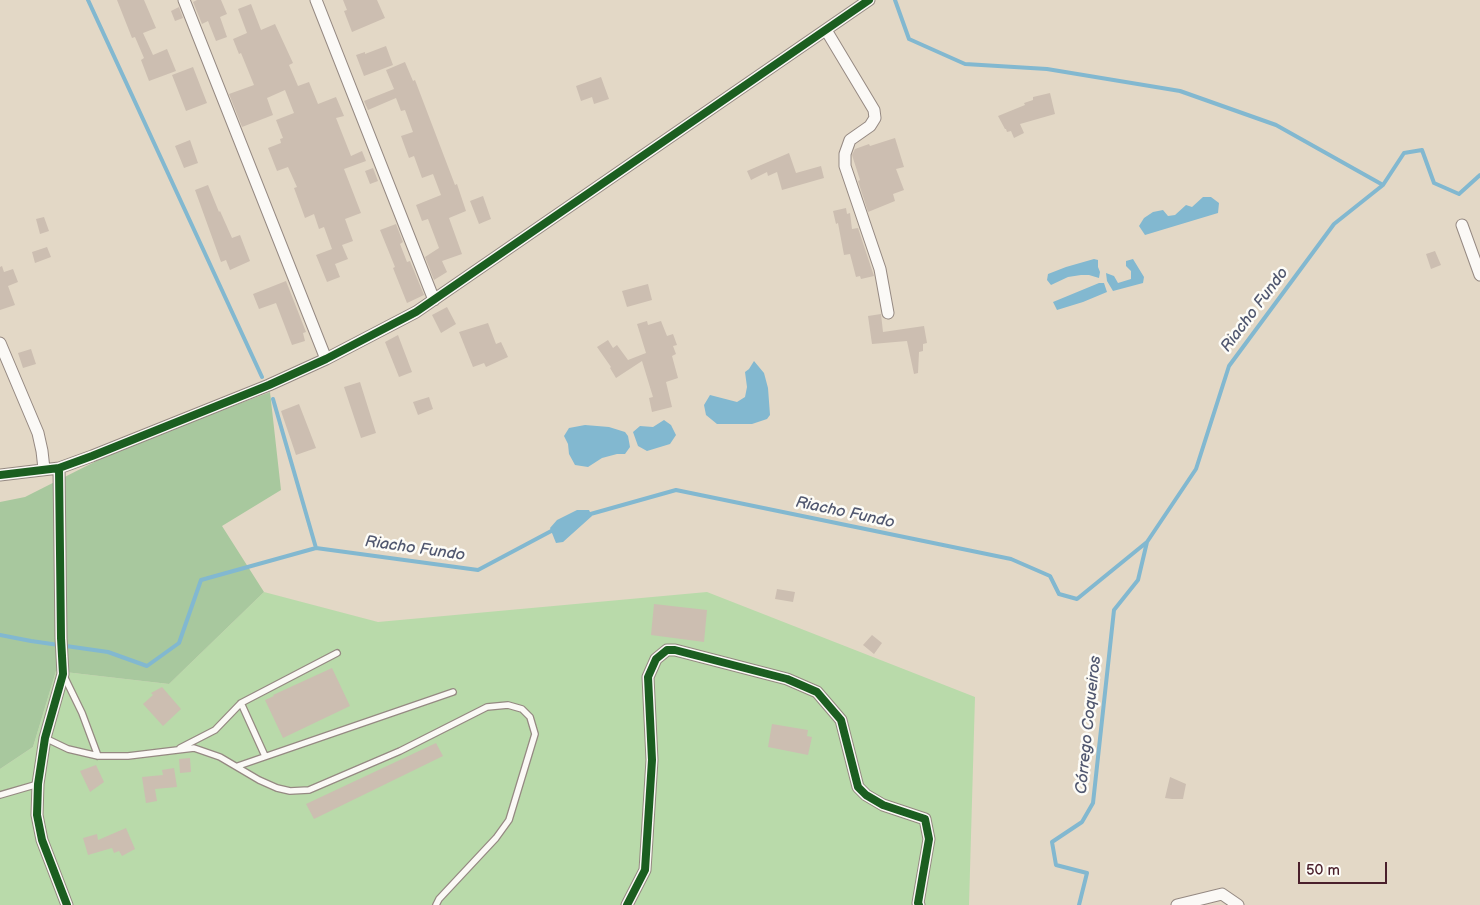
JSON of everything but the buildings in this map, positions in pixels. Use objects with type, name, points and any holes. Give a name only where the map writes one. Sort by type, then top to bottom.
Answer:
[{"type":"street","points":[[184,0],[326,359]]},
{"type":"street","points":[[316,0],[434,300]]},
{"type":"street","points":[[0,475],[59,468],[269,385],[326,359],[416,312],[869,0]]},
{"type":"street","points":[[826,30],[874,110],[874,118],[870,126],[850,140],[845,154],[844,166],[880,269],[888,313]]},
{"type":"street","points":[[1462,225],[1480,275]]},
{"type":"street","points":[[0,343],[38,433],[44,469]]},
{"type":"street","points":[[59,468],[63,674],[45,738],[38,784],[37,815],[42,840],[67,905]]},
{"type":"street","points":[[627,905],[645,870],[652,760],[648,677],[656,659],[667,650],[675,650],[787,679],[817,692],[841,720],[858,787],[866,795],[883,805],[925,819],[929,839],[919,905]]},
{"type":"street","points":[[1177,905],[1222,894],[1238,905]]},
{"type":"lane","points":[[179,749],[214,730],[241,703],[337,653]]},
{"type":"lane","points":[[63,674],[82,713],[98,756]]},
{"type":"lane","points":[[238,766],[454,692]]},
{"type":"lane","points":[[241,703],[265,756]]},
{"type":"lane","points":[[45,738],[68,749],[98,756],[128,756],[194,748],[209,752],[277,788],[290,791],[309,790],[400,751],[487,707],[508,705],[522,709],[530,717],[535,734],[509,820],[496,838],[440,898],[436,905]]},
{"type":"lane","points":[[0,795],[38,784]]},
{"type":"green space","points":[[270,392],[281,490],[222,526],[264,592],[169,684],[56,671],[33,747],[0,769],[0,502],[25,497],[122,448]]},
{"type":"green space","points":[[264,592],[378,622],[707,592],[975,697],[969,905],[0,905],[0,769],[33,747],[56,671],[169,684]]},
{"type":"water","points":[[1203,197],[1211,197],[1219,203],[1218,213],[1145,235],[1139,226],[1144,218],[1153,212],[1163,210],[1168,216],[1175,215],[1186,205],[1192,207]]},
{"type":"water","points":[[1094,259],[1098,260],[1099,278],[1081,275],[1068,277],[1051,285],[1047,280],[1048,274]]},
{"type":"water","points":[[1133,259],[1144,277],[1143,283],[1113,291],[1107,281],[1106,273],[1114,276],[1118,283],[1131,279],[1131,271],[1126,266],[1126,261]]},
{"type":"water","points":[[1099,283],[1104,283],[1107,292],[1057,310],[1053,302]]},
{"type":"water","points":[[754,361],[764,373],[768,388],[770,415],[767,419],[752,424],[717,424],[706,415],[704,405],[710,395],[737,402],[745,397],[747,387],[745,372]]},
{"type":"water","points":[[664,420],[671,425],[676,435],[670,444],[647,451],[638,446],[633,432],[640,426],[653,427]]},
{"type":"water","points":[[585,425],[609,427],[625,432],[628,436],[630,447],[625,454],[602,458],[588,467],[575,465],[569,454],[568,444],[564,436],[569,428]]},
{"type":"water","points":[[577,510],[589,510],[592,516],[563,542],[556,543],[550,528],[557,520]]},
{"type":"waterway","points":[[88,0],[262,377]]},
{"type":"waterway","points":[[895,0],[909,39],[965,64],[1047,69],[1180,91],[1276,125],[1383,185]]},
{"type":"waterway","name":"Riacho Fundo","points":[[587,515],[676,490],[1011,559],[1050,576],[1059,594],[1077,599],[1147,542],[1196,469],[1229,366],[1334,224],[1383,185],[1404,153],[1422,150],[1434,183],[1459,194],[1480,175]]},
{"type":"waterway","points":[[273,399],[316,548]]},
{"type":"waterway","name":"Riacho Fundo","points":[[0,635],[108,652],[147,666],[179,643],[201,580],[316,548],[478,570],[555,529]]},
{"type":"waterway","name":"Córrego Coqueiros","points":[[1079,905],[1087,873],[1056,865],[1052,842],[1082,822],[1093,803],[1114,610],[1138,580],[1147,542]]},
{"type":"cycle path","points":[[0,475],[59,468],[92,456],[269,385],[326,359],[416,312],[869,0]]},
{"type":"cycle path","points":[[59,468],[63,674],[45,738],[38,784],[37,815],[42,840],[67,905]]},
{"type":"cycle path","points":[[627,905],[645,870],[652,760],[648,677],[656,659],[667,650],[675,650],[787,679],[817,692],[841,720],[858,787],[866,795],[883,805],[925,819],[929,839],[919,905]]}]
